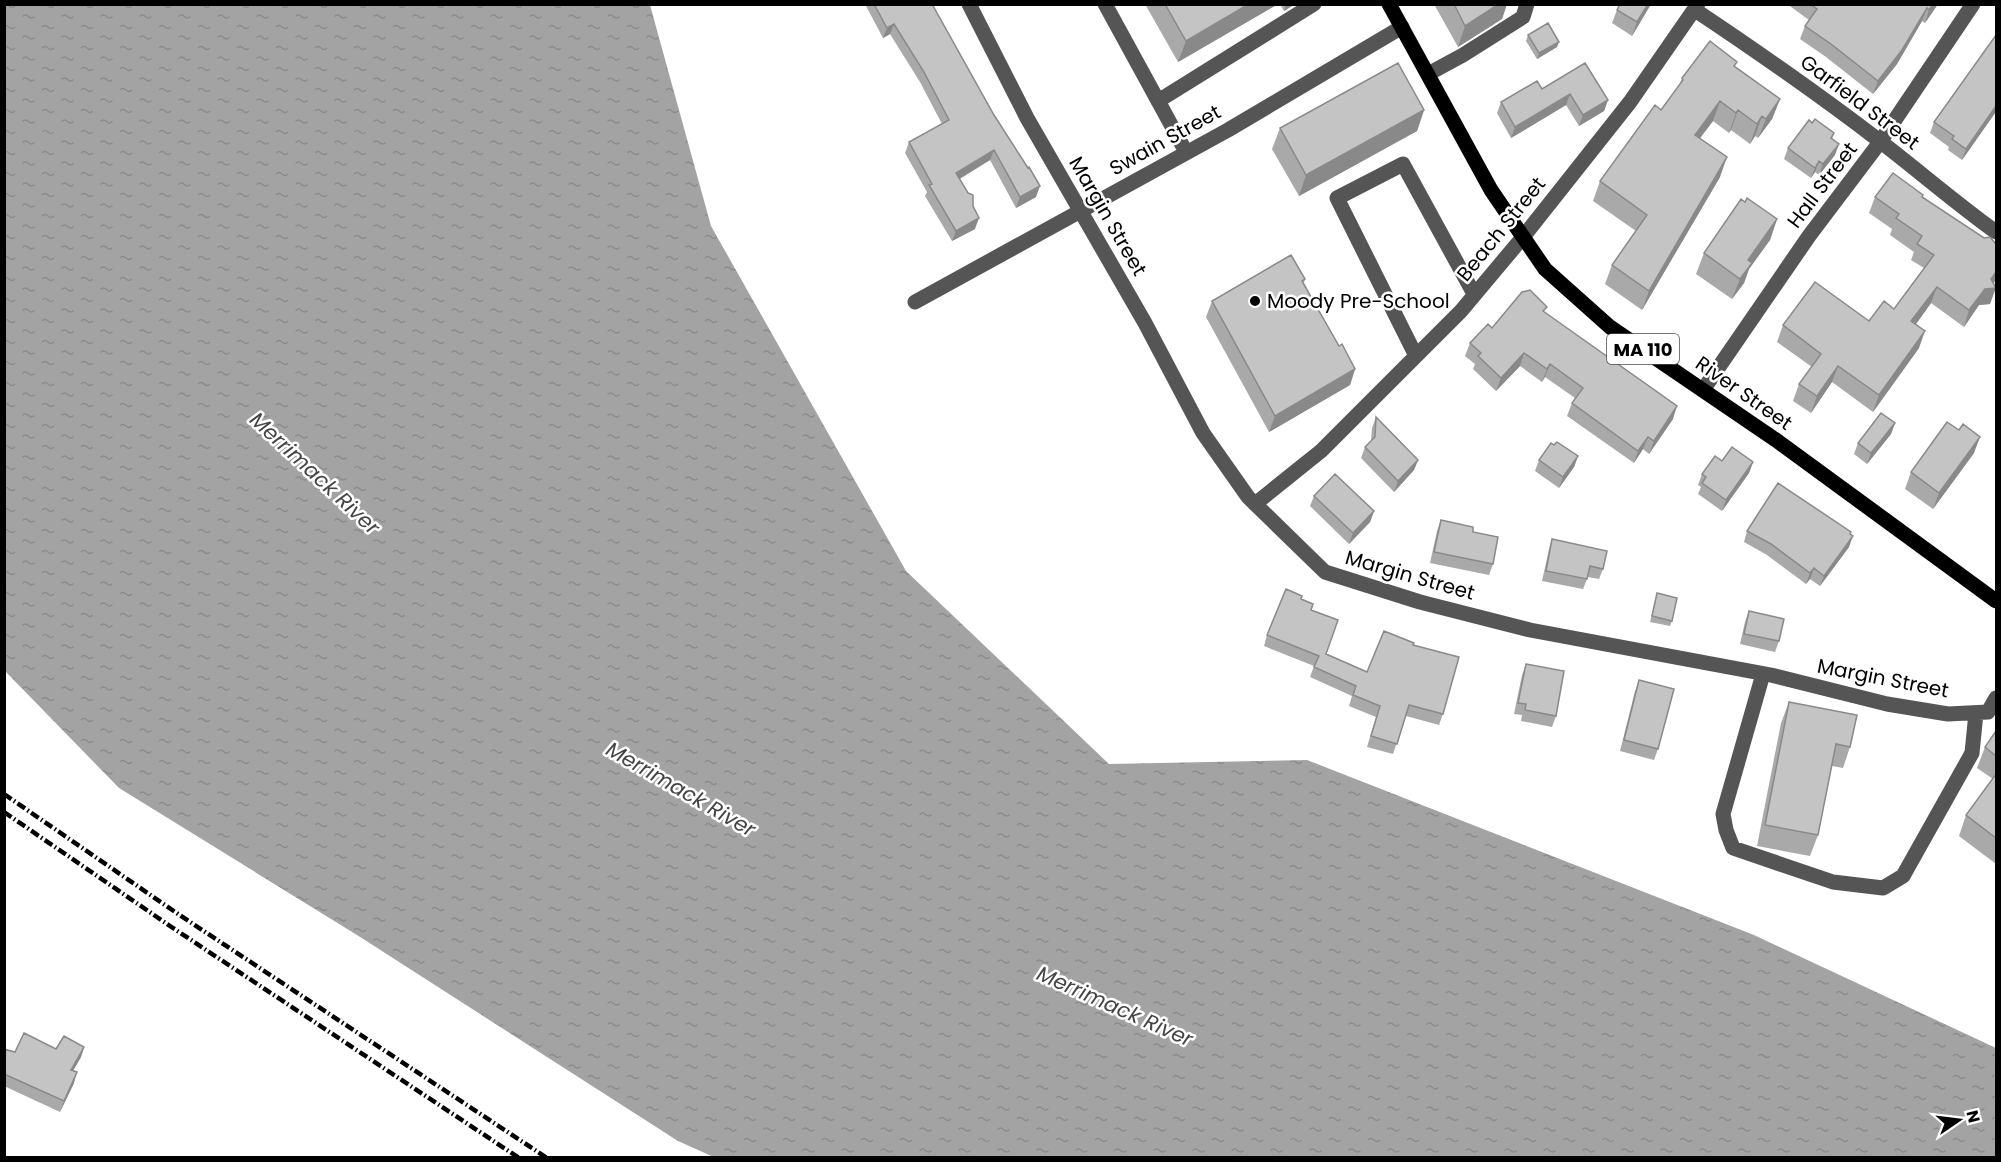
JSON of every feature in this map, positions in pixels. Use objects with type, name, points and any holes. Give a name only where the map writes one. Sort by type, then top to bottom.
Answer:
[{"type":"main road","name":"River Street","points":[[1389,4],[1491,190],[1545,269],[1610,327],[1776,440],[1996,601]]},
{"type":"street","name":"Margin Street","points":[[969,4],[1027,118],[1145,322],[1203,433],[1248,497],[1325,572],[1420,602],[1530,630],[1763,674],[1887,704],[1948,714],[1976,713]]},
{"type":"street","points":[[1106,4],[1186,152]]},
{"type":"street","points":[[1158,100],[1314,4]]},
{"type":"street","points":[[1428,74],[1523,17],[1527,4]]},
{"type":"street","name":"Hall Street","points":[[1702,390],[1809,236],[1880,142],[1973,4]]},
{"type":"street","name":"Garfield Street","points":[[1696,7],[1880,142],[1962,208],[1996,232]]},
{"type":"street","name":"Beach Street","points":[[1255,504],[1321,451],[1474,294],[1523,237],[1630,102],[1696,7]]},
{"type":"street","name":"Swain Street","points":[[915,302],[1228,130],[1402,27]]},
{"type":"street","points":[[1416,356],[1337,198],[1403,164],[1474,294]]},
{"type":"street","points":[[1763,674],[1723,814],[1733,848],[1833,882],[1883,888],[1903,876],[1972,753],[1976,713],[1988,712],[1996,698]]},
{"type":"water","name":"Merrimack River","points":[[5,4],[650,5],[711,226],[906,571],[1109,764],[1307,760],[1754,935],[1996,1048],[1996,1157],[716,1158],[678,1141],[357,935],[119,788],[5,671]]},
{"type":"building","points":[[874,4],[932,4],[994,115],[1040,186],[1020,197],[994,150],[956,173],[968,193],[973,195],[973,206],[979,218],[956,231],[929,185],[932,184],[909,142],[949,120],[924,72],[894,24],[887,28]]},
{"type":"building","points":[[1165,4],[1249,4],[1186,41]]},
{"type":"building","points":[[1454,4],[1499,4],[1465,26]]},
{"type":"building","points":[[1620,4],[1648,4],[1637,22],[1617,10]]},
{"type":"building","points":[[1810,4],[1933,4],[1929,10],[1927,8],[1902,50],[1878,81],[1805,26],[1817,9]]},
{"type":"building","points":[[1548,23],[1559,42],[1539,53],[1528,35]]},
{"type":"building","points":[[1996,35],[1996,106],[1966,149],[1952,139],[1954,136],[1934,122]]},
{"type":"building","points":[[1710,41],[1737,62],[1734,66],[1780,99],[1766,119],[1762,116],[1757,124],[1738,110],[1736,113],[1720,101],[1695,135],[1727,157],[1649,291],[1612,265],[1647,215],[1600,181],[1655,105],[1661,110]]},
{"type":"building","points":[[1398,63],[1424,110],[1306,175],[1280,128]]},
{"type":"building","points":[[1585,63],[1608,100],[1583,115],[1570,94],[1515,127],[1501,102],[1537,81],[1542,89]]},
{"type":"building","points":[[1815,119],[1834,133],[1831,138],[1839,144],[1823,164],[1819,161],[1815,168],[1788,148],[1809,120],[1812,123]]},
{"type":"building","points":[[1893,173],[1923,195],[1922,197],[1984,238],[1990,237],[1996,244],[1996,272],[1991,279],[1996,288],[1985,289],[1969,310],[1937,287],[1911,321],[1925,331],[1879,395],[1838,366],[1817,396],[1799,384],[1821,354],[1783,325],[1815,282],[1869,321],[1884,301],[1894,309],[1934,255],[1917,244],[1922,236],[1896,218],[1899,214],[1875,197]]},
{"type":"building","points":[[1747,198],[1777,219],[1748,260],[1752,263],[1740,279],[1704,253],[1741,199],[1745,202]]},
{"type":"building","points":[[1291,255],[1305,279],[1302,281],[1339,346],[1342,344],[1355,369],[1275,416],[1212,301]]},
{"type":"building","points":[[1530,290],[1547,307],[1543,311],[1677,406],[1654,441],[1648,437],[1638,451],[1572,403],[1583,388],[1550,364],[1547,369],[1524,353],[1501,378],[1478,356],[1481,353],[1470,343],[1488,324],[1492,328],[1522,292]]},
{"type":"building","points":[[1881,413],[1895,423],[1871,453],[1858,443]]},
{"type":"building","points":[[1376,417],[1418,460],[1398,481],[1365,447],[1375,437]]},
{"type":"building","points":[[1947,422],[1959,430],[1963,424],[1980,437],[1939,493],[1911,472]]},
{"type":"building","points":[[1557,442],[1578,456],[1563,477],[1539,460],[1551,443],[1554,445]]},
{"type":"building","points":[[1732,447],[1753,462],[1726,500],[1702,483],[1706,477],[1702,474],[1715,456],[1722,461]]},
{"type":"building","points":[[1335,474],[1374,511],[1353,533],[1314,496]]},
{"type":"building","points":[[1778,483],[1851,532],[1853,536],[1824,576],[1814,568],[1810,573],[1771,544],[1747,531]]},
{"type":"building","points":[[1441,520],[1473,527],[1473,532],[1498,537],[1493,564],[1434,552]]},
{"type":"building","points":[[1552,539],[1607,551],[1603,569],[1590,566],[1587,579],[1546,571]]},
{"type":"building","points":[[1286,589],[1313,604],[1311,610],[1338,620],[1326,654],[1367,672],[1384,631],[1414,643],[1413,645],[1459,657],[1443,714],[1409,705],[1397,744],[1371,736],[1380,706],[1353,695],[1356,686],[1314,667],[1319,656],[1267,635]]},
{"type":"building","points":[[1657,593],[1677,598],[1672,621],[1652,616]]},
{"type":"building","points":[[1749,611],[1784,619],[1779,641],[1744,634]]},
{"type":"building","points":[[1526,664],[1564,671],[1556,716],[1525,710],[1526,704],[1518,703]]},
{"type":"building","points":[[1639,680],[1674,689],[1658,749],[1624,740]]},
{"type":"building","points":[[1789,702],[1857,715],[1850,747],[1836,744],[1818,835],[1765,825]]},
{"type":"building","points":[[1996,731],[1996,756],[1985,747]]},
{"type":"building","points":[[1996,774],[1996,838],[1966,815]]},
{"type":"building","points":[[24,1033],[56,1049],[64,1036],[84,1047],[71,1070],[77,1072],[64,1101],[4,1074],[4,1049],[15,1052]]},
{"type":"railway","points":[[4,794],[178,914],[547,1158]]},
{"type":"railway","points":[[4,812],[170,926],[519,1158]]},
{"type":"place","name":"Moody Pre-School","points":[[1255,301]]}]
